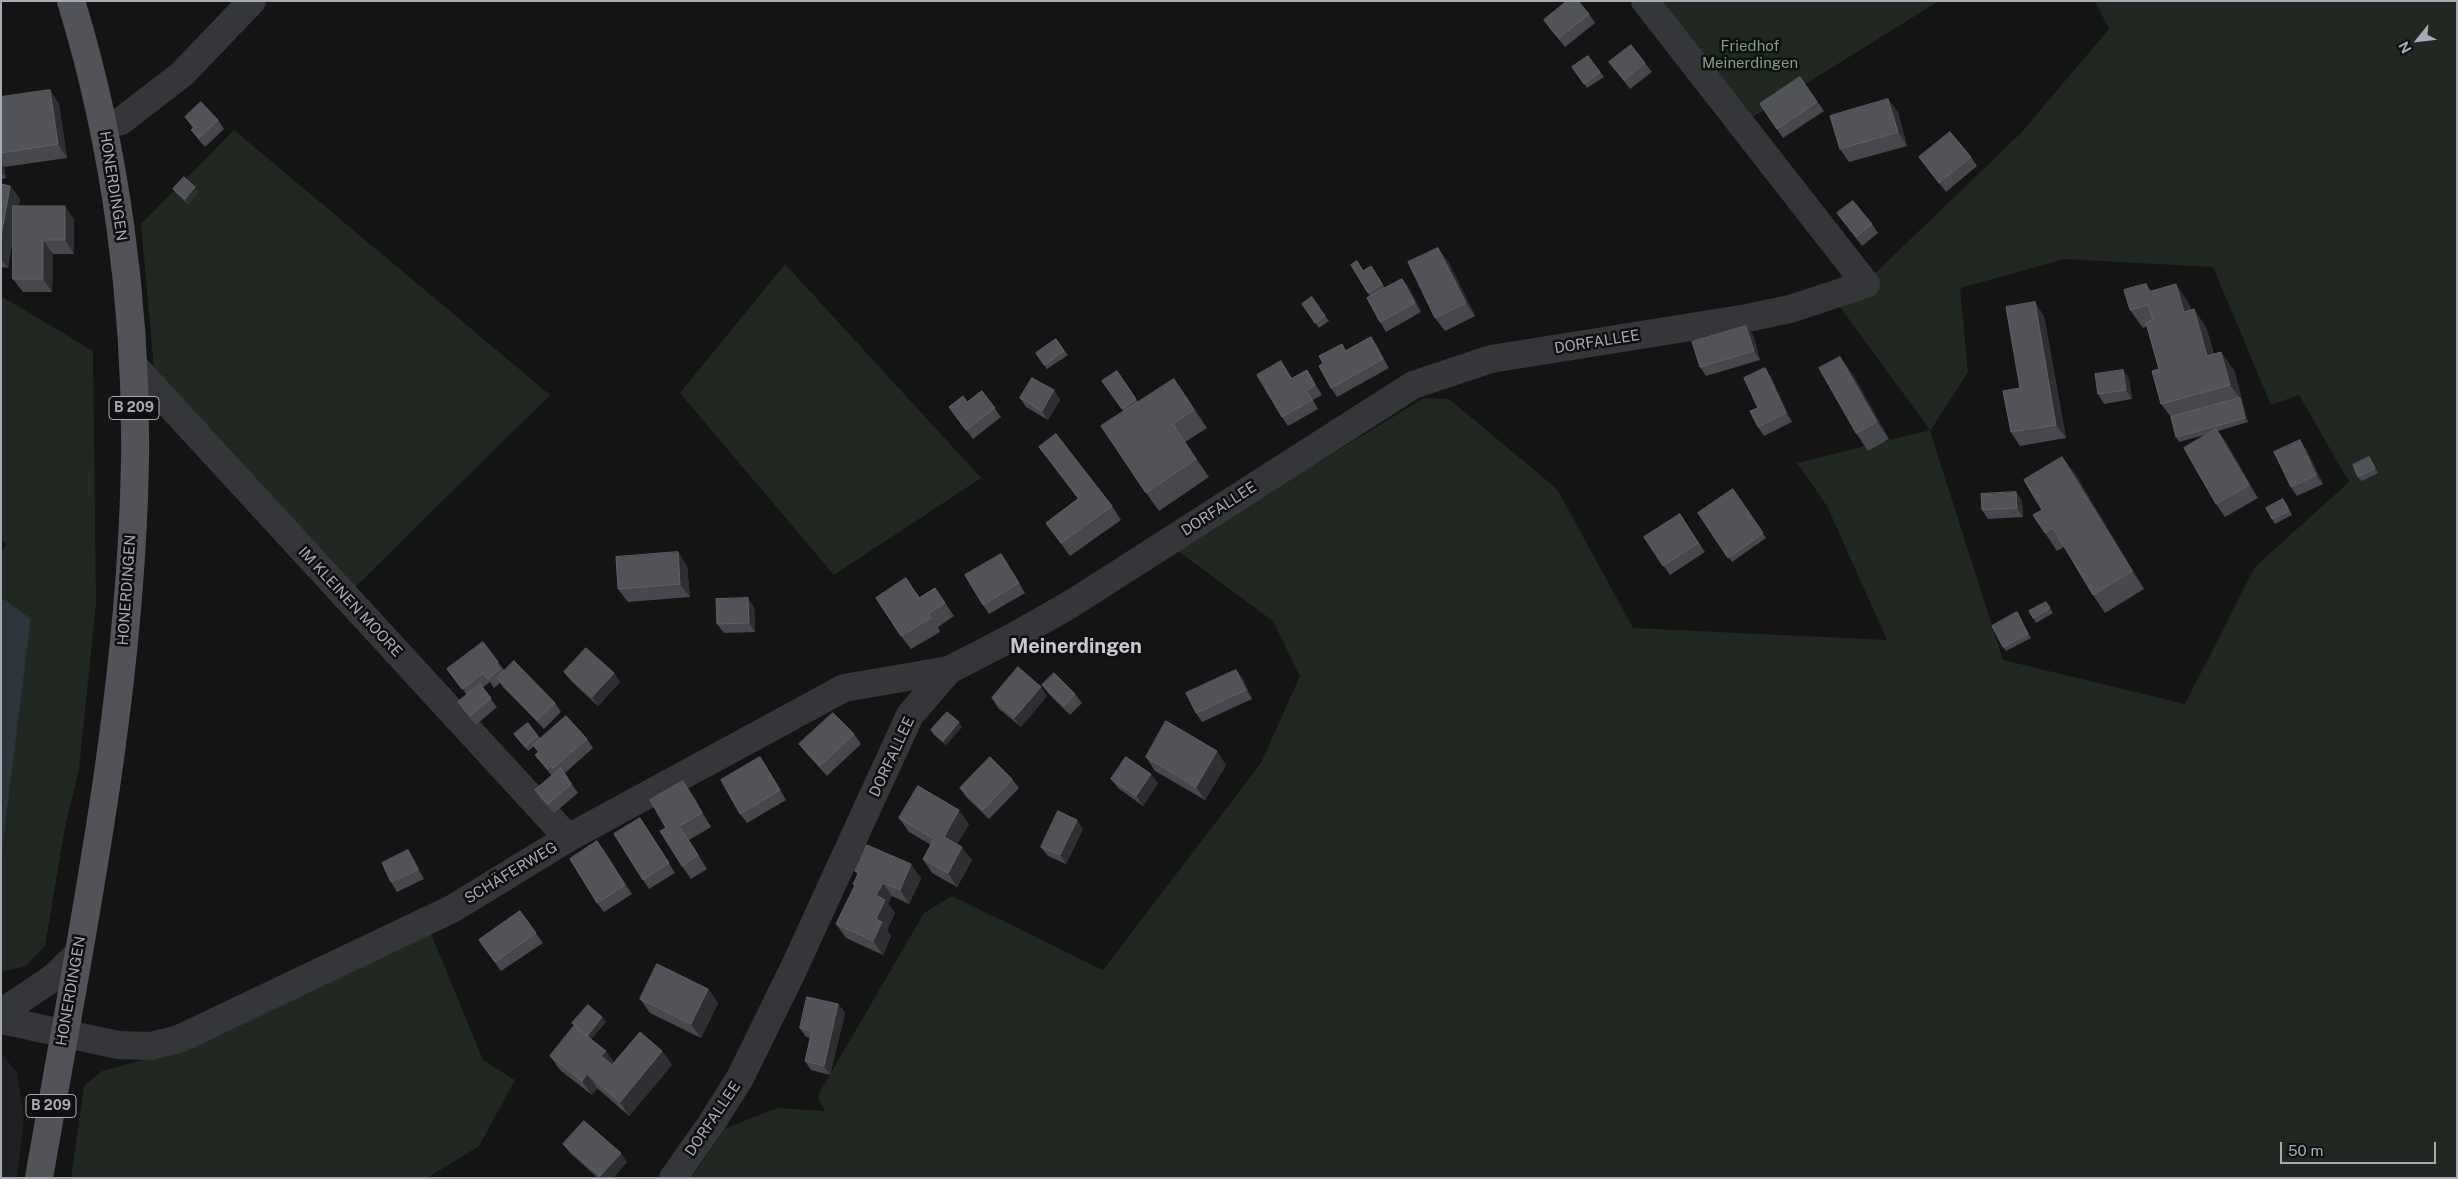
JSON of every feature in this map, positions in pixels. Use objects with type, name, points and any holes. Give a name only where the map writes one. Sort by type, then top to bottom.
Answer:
[{"type":"main road","name":"HONERDINGEN","points":[[39,1178],[101,820],[122,658],[135,461],[133,365],[121,228],[103,125],[71,1]]},
{"type":"street","points":[[103,125],[121,121],[182,74],[252,1]]},
{"type":"street","name":"DORFALLEE","points":[[673,1178],[712,1124],[740,1078],[793,970],[910,715],[949,670],[1071,604],[1413,385],[1491,359],[1756,316],[1790,309],[1866,284],[1646,1]]},
{"type":"street","name":"IM KLEINEN MOORE","points":[[133,365],[568,838]]},
{"type":"street","name":"SCHÄFERWEG","points":[[1,1020],[118,1045],[150,1046],[179,1039],[452,909],[568,838],[844,688],[949,670]]},
{"type":"street","points":[[875,683],[910,715]]},
{"type":"street","points":[[1,1013],[54,977],[78,954]]},
{"type":"shaded area","points":[[1,597],[31,619],[1,859]]},
{"type":"shaded area","points":[[1,1052],[17,1073],[24,1119],[17,1178],[1,1178]]},
{"type":"green space","name":"Friedhof Meinerdingen","points":[[1642,1],[1939,1],[1738,126]]},
{"type":"green space","points":[[2095,1],[2457,1],[2457,1178],[691,1178],[726,1128],[778,1108],[825,1111],[818,1097],[821,1090],[924,913],[952,896],[1103,970],[1261,763],[1300,676],[1273,621],[1175,549],[1424,398],[1449,399],[1557,489],[1633,628],[1887,640],[1827,506],[1797,463],[1930,430],[1840,307],[2021,133],[2109,29]],"holes":[[[2065,259],[2213,267],[2271,405],[2299,395],[2349,482],[2255,567],[2185,704],[2003,660],[1930,431],[1968,372],[1960,288]]]},
{"type":"green space","points":[[234,130],[550,395],[348,594],[154,369],[141,224]]},
{"type":"green space","points":[[785,264],[981,478],[834,575],[680,393]]},
{"type":"green space","points":[[1,296],[93,351],[96,604],[79,769],[65,827],[45,946],[26,966],[1,972],[1,859],[31,620],[1,597],[1,551],[7,545],[1,539]]},
{"type":"green space","points":[[429,929],[483,1060],[515,1080],[479,1146],[427,1178],[71,1178],[84,1086],[102,1071],[184,1049]]},
{"type":"building","points":[[1567,1],[1578,1],[1589,14],[1559,38],[1544,20]]},
{"type":"building","points":[[1631,45],[1645,63],[1624,80],[1609,62]]},
{"type":"building","points":[[1588,56],[1600,72],[1584,84],[1572,67]]},
{"type":"building","points":[[1800,77],[1817,102],[1777,129],[1760,104]]},
{"type":"building","points":[[50,90],[58,144],[1,153],[1,97]]},
{"type":"building","points":[[1888,99],[1898,132],[1840,149],[1830,116]]},
{"type":"building","points":[[201,102],[218,120],[199,138],[191,130],[194,127],[185,117]]},
{"type":"building","points":[[1950,132],[1971,157],[1939,183],[1919,157]]},
{"type":"building","points":[[184,177],[195,187],[185,199],[173,189]]},
{"type":"building","points":[[1,184],[10,186],[1,237]]},
{"type":"building","points":[[1853,201],[1872,224],[1856,237],[1837,213]]},
{"type":"building","points":[[13,206],[65,206],[65,240],[43,240],[43,279],[13,279]]},
{"type":"building","points":[[1438,248],[1466,303],[1435,318],[1408,262]]},
{"type":"building","points":[[1357,261],[1363,271],[1371,266],[1382,284],[1368,293],[1351,265]]},
{"type":"building","points":[[1402,279],[1415,303],[1380,322],[1367,298]]},
{"type":"building","points":[[2146,284],[2148,292],[2176,284],[2184,312],[2194,309],[2207,356],[2221,352],[2230,385],[2161,404],[2152,371],[2159,369],[2146,323],[2153,320],[2148,305],[2130,310],[2124,290]]},
{"type":"building","points":[[1312,297],[1325,316],[1315,323],[1302,304]]},
{"type":"building","points":[[2035,302],[2056,425],[2011,432],[2003,391],[2020,388],[2006,307]]},
{"type":"building","points":[[1746,326],[1754,351],[1700,367],[1692,342]]},
{"type":"building","points":[[1371,337],[1383,359],[1331,388],[1319,366],[1323,363],[1319,356],[1342,344],[1345,351]]},
{"type":"building","points":[[1056,339],[1064,351],[1044,365],[1036,353]]},
{"type":"building","points":[[1840,357],[1877,422],[1856,433],[1819,368]]},
{"type":"building","points":[[1281,361],[1291,379],[1307,370],[1315,385],[1306,391],[1312,400],[1282,417],[1257,375]]},
{"type":"building","points":[[1765,368],[1786,413],[1758,427],[1750,411],[1758,408],[1744,378]]},
{"type":"building","points":[[2123,370],[2126,390],[2098,394],[2095,374]]},
{"type":"building","points":[[1117,371],[1136,399],[1122,409],[1102,381]]},
{"type":"building","points":[[1032,378],[1054,390],[1042,411],[1020,398]]},
{"type":"building","points":[[1174,379],[1194,410],[1173,424],[1196,459],[1146,493],[1101,426]]},
{"type":"building","points":[[982,391],[995,408],[966,430],[949,407],[963,396],[967,402]]},
{"type":"building","points":[[2240,398],[2245,418],[2176,437],[2171,417]]},
{"type":"building","points":[[2216,429],[2249,485],[2216,504],[2184,448]]},
{"type":"building","points":[[1056,434],[1112,506],[1061,543],[1046,523],[1079,498],[1039,447]]},
{"type":"building","points":[[2300,440],[2316,475],[2291,487],[2274,452]]},
{"type":"building","points":[[2062,457],[2132,571],[2093,595],[2053,528],[2045,533],[2033,515],[2042,510],[2024,480]]},
{"type":"building","points":[[2369,457],[2375,468],[2358,477],[2353,465]]},
{"type":"building","points":[[1733,489],[1763,533],[1728,558],[1698,513]]},
{"type":"building","points":[[2016,492],[2017,508],[1982,510],[1981,494]]},
{"type":"building","points":[[2283,499],[2289,511],[2272,519],[2266,508]]},
{"type":"building","points":[[1680,514],[1698,543],[1663,566],[1644,537]]},
{"type":"building","points":[[678,552],[680,584],[618,589],[616,557]]},
{"type":"building","points":[[1001,554],[1019,583],[983,605],[965,575]]},
{"type":"building","points":[[906,578],[919,598],[935,588],[945,603],[928,614],[931,618],[901,636],[876,598]]},
{"type":"building","points":[[748,598],[749,623],[717,624],[716,599]]},
{"type":"building","points":[[2046,602],[2050,608],[2033,618],[2029,611]]},
{"type":"building","points":[[2017,612],[2028,634],[2003,647],[1992,626]]},
{"type":"building","points":[[483,642],[498,662],[496,664],[500,669],[488,679],[483,673],[462,689],[447,669]]},
{"type":"building","points":[[586,648],[614,673],[592,697],[564,672]]},
{"type":"building","points":[[514,661],[555,703],[537,720],[497,678]]},
{"type":"building","points":[[1018,667],[1041,687],[1014,718],[992,698]]},
{"type":"building","points":[[1236,670],[1246,690],[1196,713],[1186,693]]},
{"type":"building","points":[[1054,673],[1075,694],[1064,706],[1042,685]]},
{"type":"building","points":[[480,684],[491,698],[470,716],[458,702]]},
{"type":"building","points":[[947,712],[959,722],[943,741],[931,730]]},
{"type":"building","points":[[833,713],[854,734],[820,766],[799,744]]},
{"type":"building","points":[[566,716],[587,739],[553,768],[551,766],[548,769],[535,755],[539,752],[533,745]]},
{"type":"building","points":[[1166,721],[1217,751],[1196,787],[1146,757]]},
{"type":"building","points":[[528,723],[538,736],[525,747],[514,734]]},
{"type":"building","points":[[760,757],[780,790],[740,814],[721,780]]},
{"type":"building","points":[[990,757],[1012,779],[983,810],[960,788]]},
{"type":"building","points":[[1126,757],[1151,774],[1136,796],[1111,779]]},
{"type":"building","points":[[561,768],[571,784],[548,804],[535,790]]},
{"type":"building","points":[[683,781],[702,813],[679,826],[698,855],[682,866],[660,831],[666,828],[650,800]]},
{"type":"building","points":[[918,786],[959,810],[944,837],[962,847],[948,873],[923,859],[934,839],[899,818]]},
{"type":"building","points":[[1058,811],[1077,820],[1060,855],[1041,847]]},
{"type":"building","points":[[640,818],[669,863],[643,880],[614,834]]},
{"type":"building","points":[[597,841],[625,885],[597,903],[570,859]]},
{"type":"building","points":[[867,845],[911,864],[900,890],[883,883],[876,895],[885,900],[876,919],[882,922],[873,941],[836,924],[855,885],[853,884],[859,872],[855,871]]},
{"type":"building","points":[[408,850],[418,870],[391,882],[382,863]]},
{"type":"building","points":[[520,911],[536,933],[495,962],[479,940]]},
{"type":"building","points":[[657,964],[708,989],[691,1024],[640,999]]},
{"type":"building","points":[[807,997],[838,1004],[824,1066],[805,1061],[812,1031],[800,1028]]},
{"type":"building","points":[[588,1005],[602,1017],[587,1036],[572,1023]]},
{"type":"building","points":[[574,1026],[606,1051],[601,1056],[612,1065],[640,1032],[662,1051],[620,1102],[587,1074],[582,1081],[550,1056]]},
{"type":"building","points":[[584,1121],[621,1153],[600,1176],[563,1144]]},
{"type":"district","name":"Meinerdingen","points":[[1076,647]]}]
